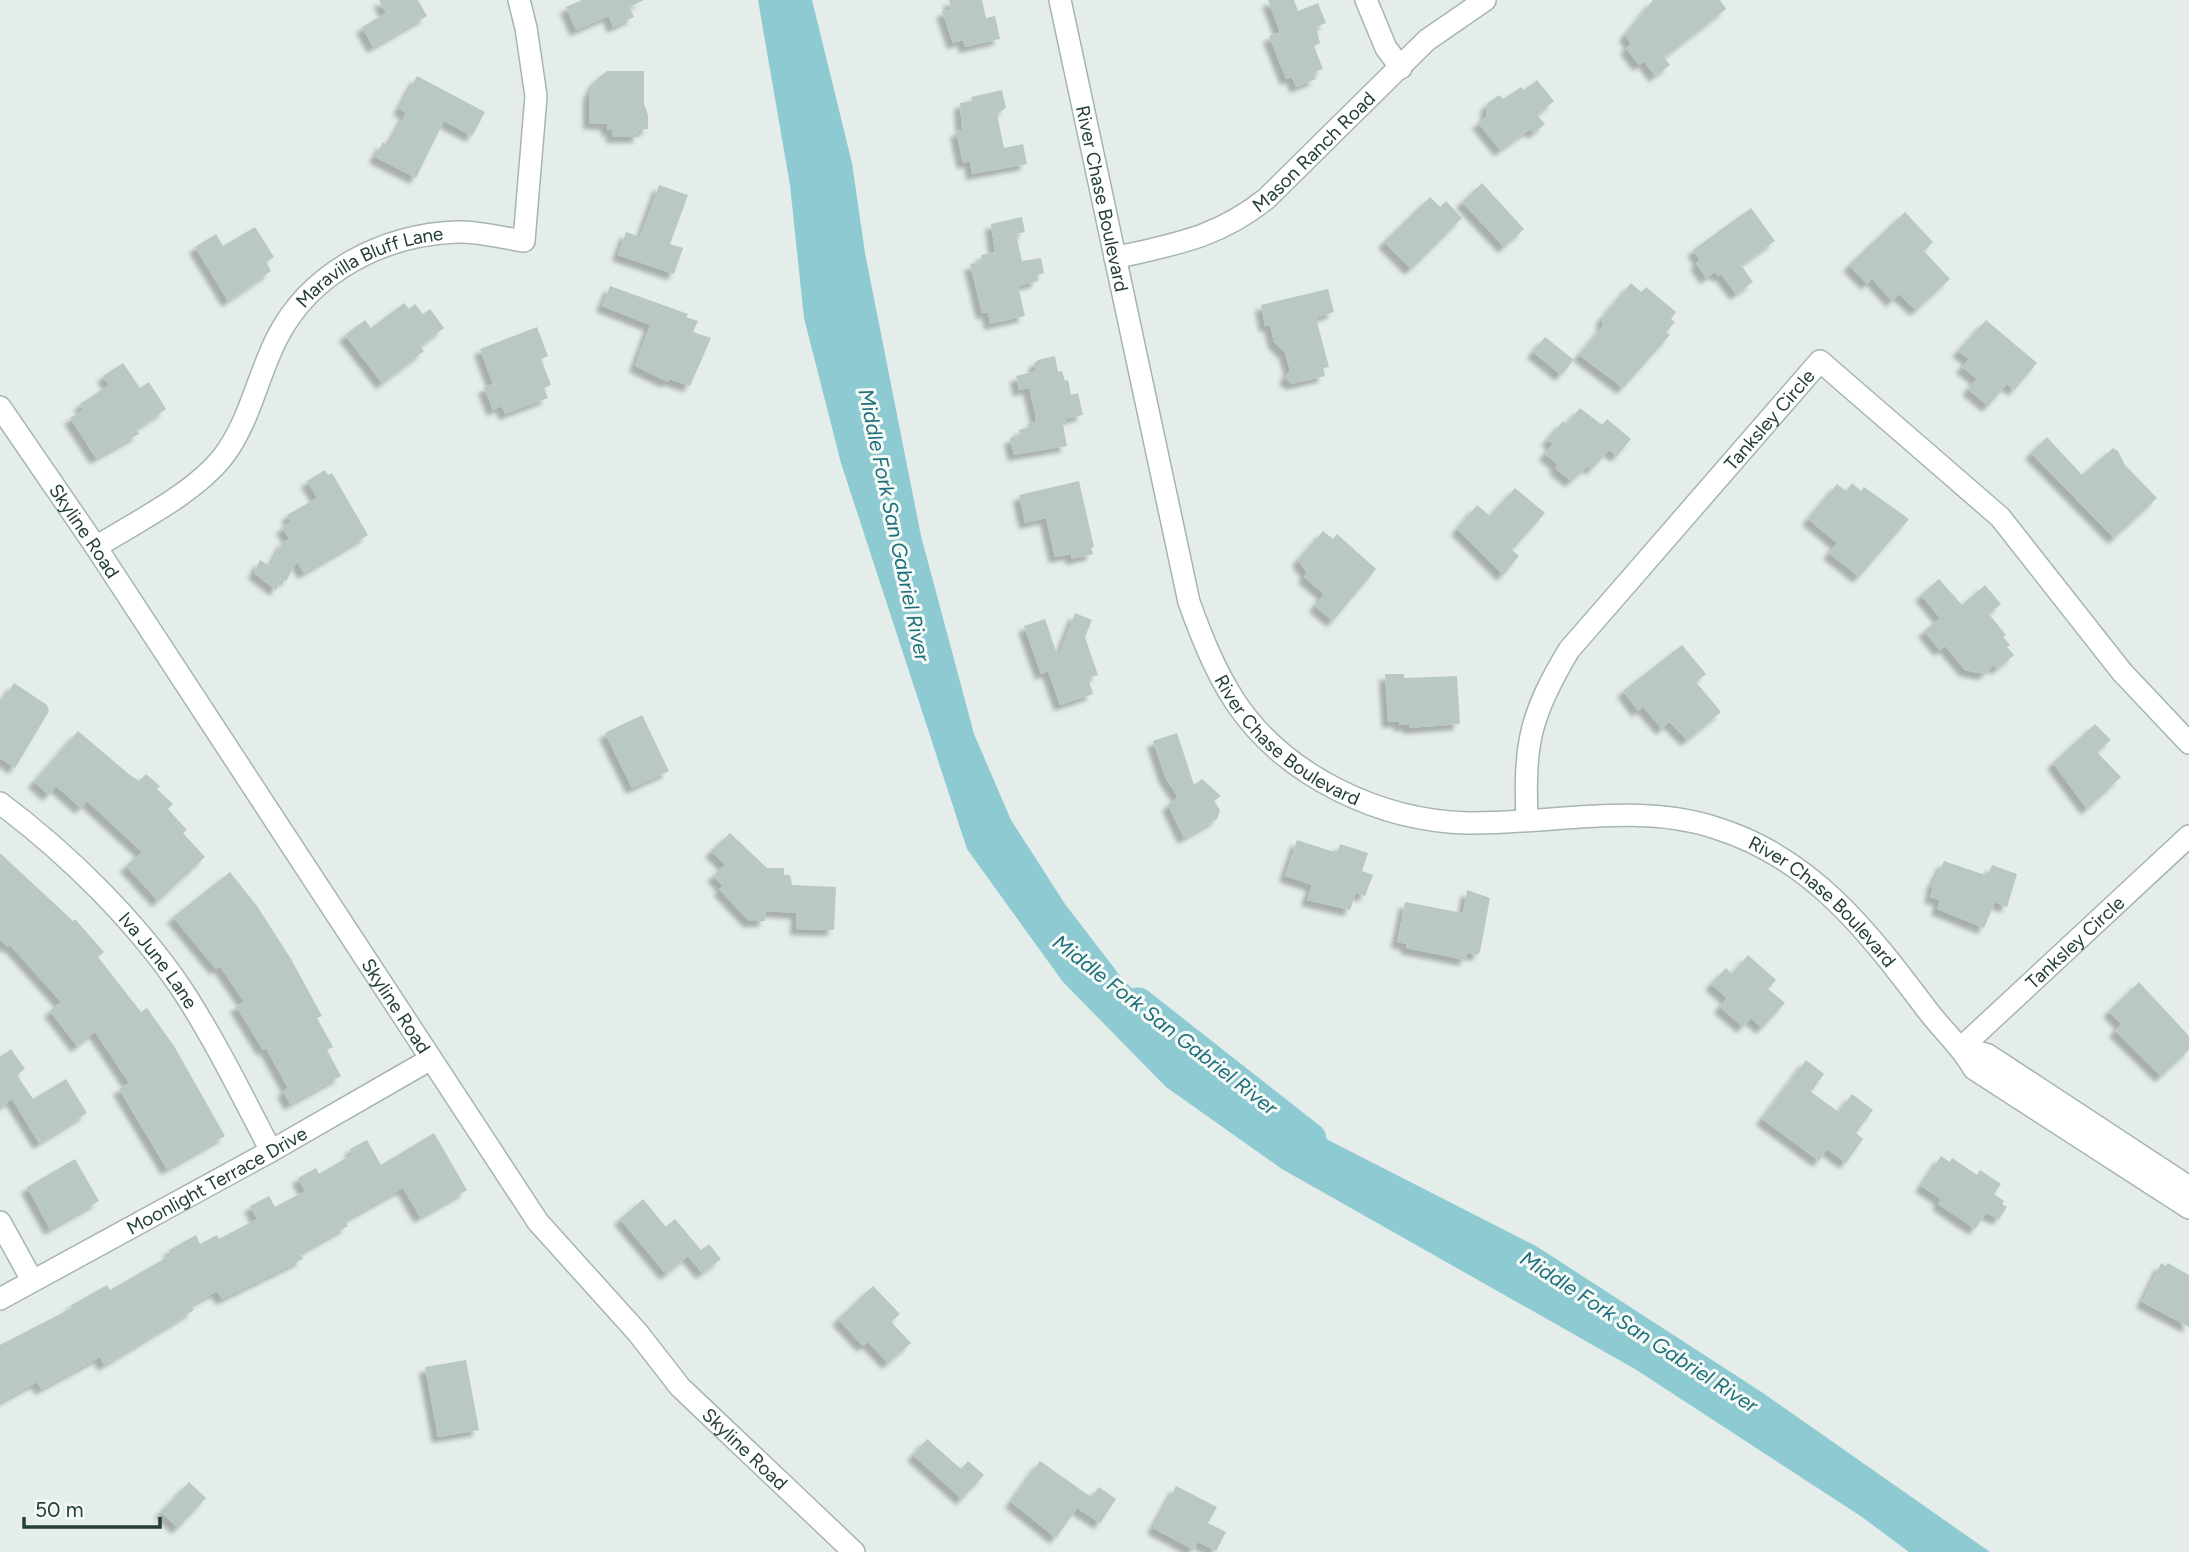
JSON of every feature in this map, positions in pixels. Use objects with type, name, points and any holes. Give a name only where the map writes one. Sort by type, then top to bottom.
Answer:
[{"type":"street","name":"Maravilla Bluff Lane","points":[[96,547],[198,481],[221,459],[240,430],[278,336],[305,299],[348,261],[377,246],[415,236],[458,231],[524,241],[536,96],[519,0]]},
{"type":"street","name":"River Chase Boulevard","points":[[1060,0],[1189,602],[1211,660],[1238,705],[1278,749],[1328,785],[1371,805],[1416,817],[1468,823],[1662,816],[1714,827],[1765,845],[1814,878],[1859,925],[1935,1020],[1962,1047],[1974,1069],[2189,1208]]},
{"type":"street","points":[[1366,0],[1386,48],[1401,68]]},
{"type":"street","name":"Mason Ranch Road","points":[[1115,258],[1203,236],[1238,221],[1450,21],[1485,0]]},
{"type":"street","name":"Tanksley Circle","points":[[1527,819],[1526,782],[1530,730],[1543,694],[1569,650],[1820,361],[2000,517],[2122,672],[2189,743]]},
{"type":"street","name":"Skyline Road","points":[[0,407],[96,547],[538,1222],[638,1333],[680,1387],[854,1552]]},
{"type":"street","name":"Iva June Lane","points":[[0,803],[66,856],[117,909],[181,989],[223,1056],[271,1151]]},
{"type":"street","name":"Tanksley Circle","points":[[1962,1047],[2189,836]]},
{"type":"street","name":"River Chase Boulevard","points":[[1962,1047],[1988,1055],[2189,1187]]},
{"type":"street","name":"Moonlight Terrace Drive","points":[[0,1299],[271,1151],[430,1059]]},
{"type":"street","points":[[0,1222],[32,1280]]},
{"type":"water","points":[[758,0],[812,0],[852,163],[865,253],[921,536],[974,734],[1011,820],[1065,904],[1121,977],[1204,1064],[1285,1118],[1536,1246],[1763,1393],[1990,1552],[1909,1552],[1862,1517],[1635,1369],[1282,1169],[1166,1087],[1063,982],[967,849],[841,463],[804,318],[790,185]]},
{"type":"building","points":[[379,0],[418,0],[427,16],[373,47],[362,27],[386,13]]},
{"type":"building","points":[[582,0],[644,0],[629,7],[634,17],[613,27],[609,16],[576,30],[566,7]]},
{"type":"building","points":[[949,0],[982,0],[986,18],[995,16],[1000,39],[965,47],[963,40],[953,43],[942,11],[951,9]]},
{"type":"building","points":[[1268,0],[1294,0],[1298,11],[1318,3],[1326,23],[1316,27],[1320,43],[1314,46],[1323,69],[1313,73],[1316,79],[1296,87],[1292,77],[1286,79],[1269,36],[1280,32]]},
{"type":"building","points":[[1653,0],[1720,0],[1726,9],[1664,57],[1670,65],[1655,76],[1644,61],[1639,65],[1626,48],[1631,44],[1625,35]]},
{"type":"building","points":[[607,71],[644,71],[644,104],[648,115],[648,129],[639,130],[639,137],[612,137],[612,130],[607,130],[607,124],[589,123],[589,94],[596,80]]},
{"type":"building","points":[[417,76],[485,112],[472,136],[444,121],[416,178],[375,157],[383,142],[388,146],[406,113],[399,109]]},
{"type":"building","points":[[1537,80],[1554,101],[1537,115],[1545,124],[1534,133],[1530,129],[1500,150],[1478,123],[1486,117],[1487,104],[1499,95],[1503,99],[1521,87],[1524,90]]},
{"type":"building","points":[[1002,90],[1006,108],[997,114],[1004,148],[1023,144],[1027,164],[972,174],[970,161],[963,163],[956,131],[962,130],[960,103],[972,101],[971,97]]},
{"type":"building","points":[[1482,183],[1524,229],[1504,247],[1462,202]]},
{"type":"building","points":[[659,185],[688,195],[670,244],[683,248],[674,274],[618,255],[626,232],[640,237]]},
{"type":"building","points":[[1430,197],[1440,207],[1446,201],[1462,218],[1411,269],[1384,242]]},
{"type":"building","points":[[1751,208],[1775,241],[1741,265],[1753,282],[1736,294],[1721,274],[1718,276],[1715,272],[1706,278],[1696,263],[1700,260],[1693,250]]},
{"type":"building","points":[[1905,212],[1933,242],[1924,251],[1950,279],[1916,310],[1899,294],[1892,301],[1872,279],[1867,284],[1849,265]]},
{"type":"building","points":[[1022,217],[1025,232],[1016,234],[1022,261],[1041,258],[1044,273],[1037,275],[1038,281],[1018,286],[1025,316],[990,324],[988,312],[982,313],[970,264],[982,262],[981,255],[995,252],[991,224]]},
{"type":"building","points":[[255,227],[274,257],[266,262],[271,271],[228,301],[195,247],[216,234],[223,246]]},
{"type":"building","points":[[1631,283],[1641,292],[1646,287],[1676,312],[1671,319],[1675,322],[1666,332],[1670,335],[1623,388],[1579,355],[1603,326],[1602,318]]},
{"type":"building","points":[[610,286],[688,314],[686,317],[698,321],[693,332],[711,338],[690,386],[669,379],[668,382],[635,366],[650,325],[602,306]]},
{"type":"building","points":[[1328,289],[1334,312],[1316,318],[1329,367],[1323,368],[1325,376],[1292,384],[1285,378],[1290,370],[1285,353],[1274,342],[1270,325],[1265,326],[1261,305]]},
{"type":"building","points":[[404,303],[409,309],[415,304],[423,314],[430,309],[444,328],[420,346],[424,351],[382,383],[345,335],[365,320],[371,328]]},
{"type":"building","points":[[1986,320],[2037,363],[2014,390],[2007,384],[1988,406],[1968,389],[1977,379],[1962,367],[1969,359],[1958,351]]},
{"type":"building","points":[[537,327],[548,356],[541,359],[551,385],[544,388],[548,398],[505,414],[502,406],[493,410],[484,387],[493,384],[480,349]]},
{"type":"building","points":[[1545,337],[1574,360],[1561,375],[1533,352]]},
{"type":"building","points":[[1055,356],[1058,372],[1062,371],[1065,381],[1068,380],[1071,395],[1078,393],[1083,415],[1065,419],[1066,424],[1063,425],[1067,446],[1014,455],[1010,438],[1020,435],[1019,430],[1029,427],[1028,424],[1035,422],[1036,417],[1029,388],[1019,390],[1016,376],[1036,371],[1034,364],[1038,360]]},
{"type":"building","points":[[123,363],[140,388],[149,382],[166,409],[136,429],[139,434],[96,458],[70,418],[83,410],[80,404],[109,385],[103,376]]},
{"type":"building","points":[[1580,408],[1602,425],[1607,419],[1631,439],[1617,456],[1609,450],[1592,469],[1588,466],[1571,481],[1555,468],[1558,465],[1545,454],[1553,444],[1547,440],[1563,421],[1566,424]]},
{"type":"building","points":[[2047,437],[2082,475],[2113,448],[2118,451],[2125,465],[2157,498],[2114,538],[2031,453]]},
{"type":"building","points":[[325,470],[328,475],[332,473],[368,535],[304,573],[297,562],[286,581],[282,578],[276,590],[254,573],[260,560],[270,566],[283,542],[289,539],[282,527],[291,522],[287,515],[317,498],[307,481]]},
{"type":"building","points":[[1079,481],[1094,547],[1091,548],[1093,554],[1072,559],[1071,554],[1055,557],[1046,518],[1025,523],[1019,495]]},
{"type":"building","points":[[1852,483],[1861,491],[1864,487],[1909,519],[1859,577],[1829,553],[1837,543],[1808,519],[1837,484],[1846,491]]},
{"type":"building","points":[[1515,488],[1545,513],[1512,550],[1519,556],[1503,575],[1457,529],[1477,505],[1490,516]]},
{"type":"building","points":[[1323,531],[1333,539],[1337,534],[1376,569],[1333,621],[1315,606],[1324,594],[1304,577],[1307,573],[1298,560]]},
{"type":"building","points":[[1939,579],[1962,605],[1985,585],[2001,604],[1989,614],[2006,635],[2003,637],[2010,645],[2007,647],[2014,655],[1997,669],[1994,665],[1984,674],[1965,670],[1945,646],[1940,650],[1924,631],[1940,618],[1921,595]]},
{"type":"building","points":[[1075,613],[1092,620],[1085,637],[1098,675],[1088,678],[1093,694],[1060,705],[1048,671],[1041,674],[1024,626],[1045,619],[1058,657]]},
{"type":"building","points":[[1682,645],[1706,674],[1696,682],[1721,712],[1687,740],[1669,722],[1662,729],[1643,707],[1638,711],[1623,691]]},
{"type":"building","points":[[1385,674],[1404,674],[1404,678],[1457,676],[1460,724],[1409,728],[1409,725],[1399,725],[1399,721],[1388,722]]},
{"type":"building","points":[[14,683],[47,705],[49,711],[15,768],[0,758],[0,704]]},
{"type":"building","points":[[642,715],[669,771],[632,788],[605,733]]},
{"type":"building","points":[[2095,724],[2111,740],[2097,752],[2121,777],[2087,809],[2053,763]]},
{"type":"building","points":[[78,731],[130,775],[139,781],[146,774],[160,786],[157,789],[173,804],[168,809],[187,830],[183,833],[205,857],[158,901],[126,866],[142,852],[87,801],[81,808],[56,786],[49,795],[34,782]]},
{"type":"building","points":[[1177,733],[1194,785],[1202,779],[1221,796],[1214,801],[1220,810],[1217,819],[1184,838],[1168,805],[1178,797],[1165,777],[1153,741]]},
{"type":"building","points":[[730,833],[767,868],[784,868],[784,875],[790,875],[792,885],[836,887],[834,930],[796,929],[797,913],[766,911],[765,921],[749,921],[719,889],[723,886],[713,876],[725,865],[711,851]]},
{"type":"building","points":[[1297,840],[1337,853],[1340,844],[1368,853],[1362,871],[1373,875],[1365,896],[1356,893],[1350,910],[1307,900],[1312,885],[1285,876]]},
{"type":"building","points":[[0,853],[73,921],[75,919],[104,952],[98,957],[141,1012],[147,1008],[174,1046],[225,1136],[167,1169],[119,1089],[129,1083],[95,1032],[77,1046],[50,1011],[61,1002],[10,945],[8,947],[0,940]]},
{"type":"building","points":[[1944,861],[1988,876],[1992,865],[2017,874],[2007,907],[1995,902],[1984,928],[1937,909],[1940,900],[1930,897],[1931,887]]},
{"type":"building","points":[[230,872],[257,906],[291,959],[322,1016],[317,1018],[333,1047],[327,1050],[341,1076],[290,1104],[283,1091],[288,1088],[266,1048],[263,1050],[236,1006],[244,1002],[220,966],[216,969],[173,917]]},
{"type":"building","points":[[1467,890],[1490,898],[1480,952],[1477,955],[1467,953],[1466,960],[1406,948],[1407,944],[1397,942],[1405,902],[1463,913]]},
{"type":"building","points":[[1748,955],[1776,980],[1768,989],[1785,1003],[1762,1028],[1751,1018],[1743,1027],[1720,1007],[1727,998],[1711,984],[1726,968],[1732,974]]},
{"type":"building","points":[[2139,982],[2189,1036],[2189,1050],[2161,1076],[2115,1031],[2121,1024],[2109,1011]]},
{"type":"building","points":[[11,1049],[25,1069],[17,1075],[33,1099],[66,1079],[87,1113],[39,1143],[12,1099],[0,1108],[0,1057]]},
{"type":"building","points":[[1806,1060],[1824,1074],[1811,1092],[1839,1112],[1852,1094],[1873,1110],[1856,1133],[1863,1139],[1846,1163],[1827,1149],[1819,1161],[1762,1119]]},
{"type":"building","points":[[434,1133],[467,1190],[420,1217],[403,1188],[345,1220],[348,1226],[300,1253],[303,1259],[222,1299],[217,1291],[191,1305],[194,1310],[104,1365],[100,1357],[41,1389],[37,1382],[0,1402],[0,1345],[72,1308],[70,1306],[107,1285],[110,1290],[171,1255],[169,1250],[196,1235],[200,1244],[217,1235],[219,1239],[257,1219],[250,1206],[269,1196],[275,1207],[305,1191],[298,1178],[316,1168],[319,1174],[353,1154],[350,1149],[367,1140],[381,1165]]},
{"type":"building","points":[[1941,1156],[1950,1162],[1952,1158],[1977,1175],[1980,1170],[2001,1184],[1994,1194],[2004,1201],[2002,1204],[2007,1207],[1999,1219],[1986,1213],[1975,1229],[1938,1204],[1941,1199],[1921,1186]]},
{"type":"building","points":[[75,1159],[99,1201],[50,1229],[27,1187]]},
{"type":"building","points":[[643,1199],[666,1227],[675,1219],[701,1250],[709,1244],[721,1259],[702,1273],[688,1256],[666,1274],[620,1219]]},
{"type":"building","points":[[2161,1263],[2166,1266],[2168,1263],[2189,1275],[2189,1327],[2142,1302]]},
{"type":"building","points":[[873,1286],[900,1314],[891,1322],[911,1343],[888,1363],[868,1342],[863,1346],[838,1319]]},
{"type":"building","points":[[466,1360],[479,1430],[438,1437],[425,1367]]},
{"type":"building","points":[[927,1439],[961,1469],[968,1461],[984,1475],[962,1499],[913,1455]]},
{"type":"building","points":[[1040,1461],[1091,1497],[1099,1487],[1116,1499],[1100,1523],[1077,1508],[1056,1538],[1011,1502]]},
{"type":"building","points":[[189,1482],[206,1498],[178,1528],[161,1512]]},
{"type":"building","points":[[1176,1486],[1217,1507],[1208,1523],[1226,1532],[1216,1551],[1198,1542],[1194,1550],[1153,1528]]},
{"type":"waterway","name":"Middle Fork San Gabriel River","points":[[1138,1004],[1310,1139]]}]
